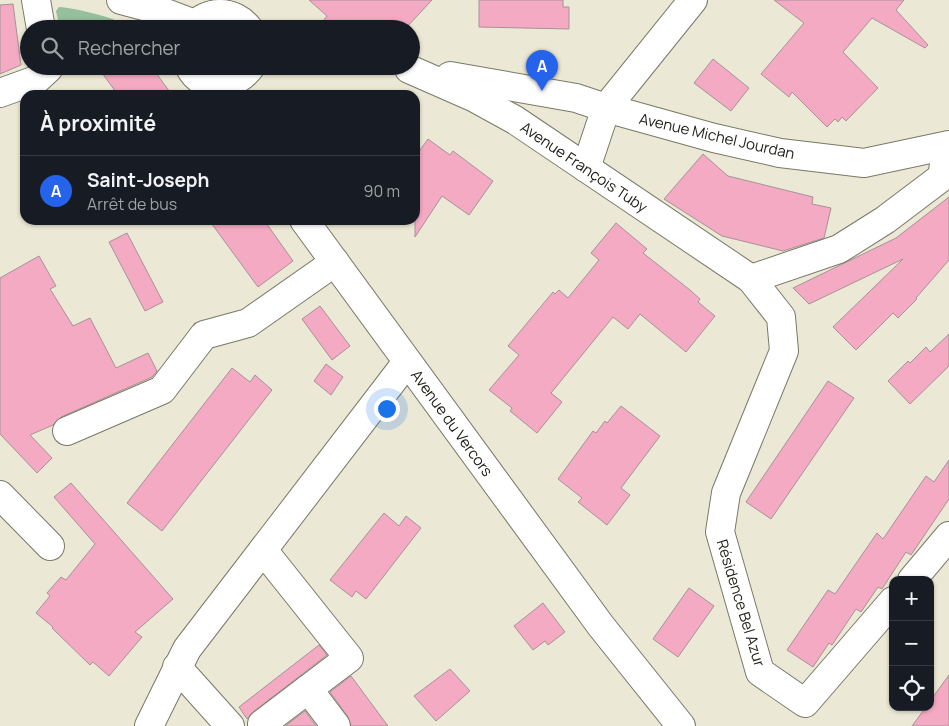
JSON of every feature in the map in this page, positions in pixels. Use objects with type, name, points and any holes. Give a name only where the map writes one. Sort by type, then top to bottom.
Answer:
[{"type":"street","points":[[36,0],[39,20]]},
{"type":"street","points":[[586,168],[606,108],[693,0]]},
{"type":"street","points":[[124,1],[155,9],[233,16],[239,20]]},
{"type":"street","points":[[124,1],[147,20]]},
{"type":"street","name":"Avenue Michel Jourdan","points":[[420,71],[576,98],[714,138],[780,153],[864,163],[948,145],[942,177],[885,220],[839,249],[751,279]]},
{"type":"street","points":[[0,93],[36,80],[41,75]]},
{"type":"street","name":"Avenue François Tuby","points":[[418,75],[475,98],[516,120],[751,279]]},
{"type":"street","points":[[198,80],[223,85],[248,78]]},
{"type":"street","name":"Avenue du Vercors","points":[[308,225],[600,626],[681,726]]},
{"type":"street","points":[[67,431],[162,390],[204,335],[248,323],[335,262]]},
{"type":"street","name":"Résidence Bel Azur","points":[[751,279],[781,317],[784,351],[726,492],[720,532],[760,672],[805,703],[889,607]]},
{"type":"street","points":[[149,726],[177,667],[188,650],[407,362]]},
{"type":"street","points":[[0,495],[50,546]]},
{"type":"street","points":[[915,576],[949,536]]},
{"type":"street","points":[[262,724],[349,658],[263,550]]},
{"type":"street","points":[[177,667],[230,726]]},
{"type":"street","points":[[308,689],[336,726]]},
{"type":"green space","points":[[59,7],[75,9],[116,20],[58,20],[56,11]]},
{"type":"building","points":[[309,0],[432,0],[413,20],[324,20],[327,16]]},
{"type":"building","points":[[479,0],[563,0],[563,7],[569,7],[569,29],[479,27]]},
{"type":"building","points":[[774,0],[904,0],[896,10],[928,45],[925,48],[872,18],[843,52],[878,88],[846,121],[842,117],[838,122],[835,119],[827,127],[792,92],[789,97],[761,74],[804,23]]},
{"type":"building","points":[[13,4],[20,65],[0,74],[0,5]]},
{"type":"building","points":[[713,59],[749,88],[731,111],[694,83]]},
{"type":"building","points":[[104,75],[158,75],[168,90],[114,90]]},
{"type":"building","points":[[428,139],[450,155],[453,151],[493,181],[469,215],[442,196],[415,237],[415,225],[420,225],[420,150]]},
{"type":"building","points":[[703,154],[728,176],[813,197],[812,204],[831,208],[824,238],[783,251],[722,236],[664,199]]},
{"type":"building","points":[[949,197],[949,260],[917,299],[898,318],[893,313],[856,350],[833,327],[903,259],[809,304],[793,288],[896,238]]},
{"type":"building","points":[[616,223],[647,249],[643,253],[690,290],[700,299],[698,302],[715,316],[686,352],[640,314],[628,329],[613,317],[551,393],[562,402],[537,433],[510,411],[512,408],[489,390],[519,355],[508,346],[553,292],[555,294],[559,290],[568,298],[599,260],[591,253]]},
{"type":"building","points":[[213,225],[268,225],[293,261],[258,287]]},
{"type":"building","points":[[127,233],[163,302],[145,311],[109,242]]},
{"type":"building","points":[[39,256],[56,286],[50,289],[73,326],[90,318],[116,368],[148,353],[157,371],[152,377],[61,417],[53,425],[30,435],[52,458],[37,473],[0,434],[0,278]]},
{"type":"building","points":[[320,306],[350,346],[332,360],[302,319]]},
{"type":"building","points":[[949,334],[949,366],[910,404],[888,381],[908,361],[910,363],[926,347],[930,352]]},
{"type":"building","points":[[326,364],[343,377],[331,395],[314,381]]},
{"type":"building","points":[[232,368],[250,382],[255,375],[272,390],[162,531],[127,503]]},
{"type":"building","points":[[828,381],[854,398],[771,519],[746,502]]},
{"type":"building","points":[[621,406],[660,436],[621,488],[630,495],[607,525],[578,502],[582,498],[558,479],[593,431],[596,433],[605,421],[607,423]]},
{"type":"building","points":[[949,460],[949,499],[911,555],[906,552],[882,589],[878,587],[861,612],[856,609],[832,645],[829,643],[813,667],[787,650],[828,590],[835,594],[877,533],[883,539],[926,476],[934,482]]},
{"type":"building","points":[[71,483],[173,599],[135,632],[142,637],[109,676],[93,662],[90,665],[53,627],[36,613],[50,596],[47,593],[61,577],[66,580],[95,544],[54,497]]},
{"type":"building","points":[[384,513],[399,526],[406,516],[421,528],[366,599],[356,591],[352,597],[330,580]]},
{"type":"building","points":[[689,588],[714,606],[678,657],[653,639]]},
{"type":"building","points":[[543,603],[565,632],[548,645],[545,641],[533,650],[514,626]]},
{"type":"building","points":[[319,645],[327,655],[253,712],[247,719],[239,707]]},
{"type":"building","points":[[450,669],[470,691],[436,721],[414,696]]},
{"type":"building","points":[[949,675],[949,726],[912,726],[923,711],[934,711],[934,696]]},
{"type":"building","points":[[351,676],[388,726],[351,726],[348,717],[330,692]]},
{"type":"building","points":[[305,711],[316,726],[285,726]]},
{"type":"place","name":"Saint-Joseph","points":[[542,91]]}]
